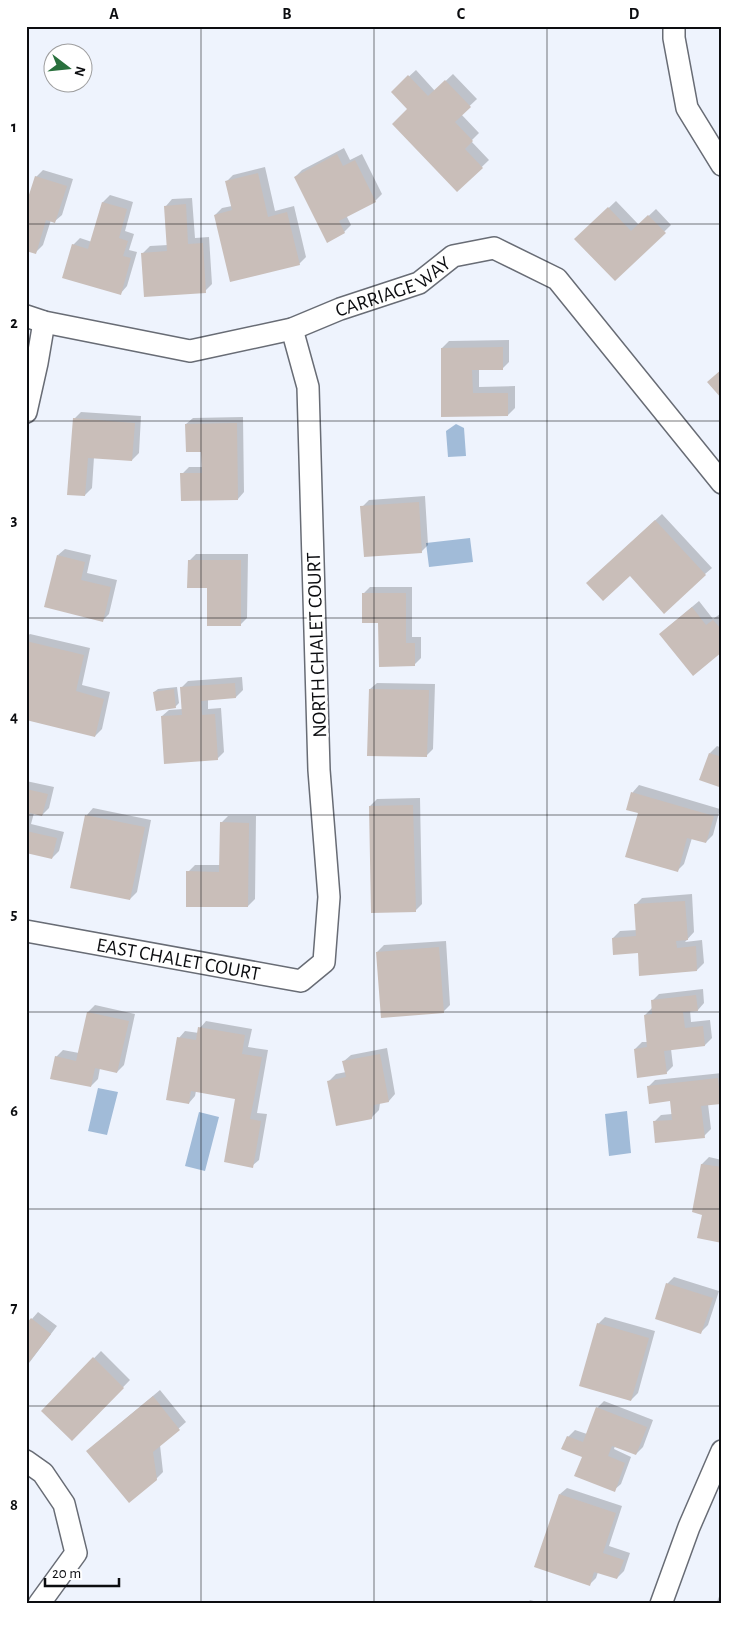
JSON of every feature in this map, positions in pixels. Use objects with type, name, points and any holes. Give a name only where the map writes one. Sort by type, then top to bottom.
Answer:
[{"type":"street","points":[[674,26],[674,38],[688,108],[722,165]]},
{"type":"street","name":"CARRIAGE WAY","points":[[35,319],[190,351],[292,329],[340,308],[420,282],[453,256],[494,248],[557,279],[722,483]]},
{"type":"street","points":[[26,412],[37,362],[35,319]]},
{"type":"street","name":"NORTH CHALET COURT","points":[[292,329],[308,387],[319,770],[330,897],[324,962]]},
{"type":"street","name":"EAST CHALET COURT","points":[[26,931],[301,981],[324,962]]},
{"type":"street","points":[[661,1604],[689,1527],[722,1451]]},
{"type":"street","points":[[26,1461],[44,1473],[64,1504],[76,1552],[39,1604]]},
{"type":"water","points":[[456,424],[464,428],[466,456],[448,457],[446,431]]},
{"type":"water","points":[[470,538],[473,562],[429,567],[426,543]]},
{"type":"water","points":[[98,1088],[118,1092],[107,1135],[88,1131]]},
{"type":"water","points":[[627,1111],[631,1153],[609,1156],[605,1114]]},
{"type":"water","points":[[199,1112],[219,1117],[205,1171],[185,1166]]},
{"type":"building","points":[[408,75],[428,96],[445,80],[471,107],[455,122],[473,141],[465,149],[483,168],[457,192],[392,124],[407,109],[391,92]]},
{"type":"building","points":[[337,154],[343,166],[355,160],[376,202],[339,221],[345,233],[327,243],[294,177]]},
{"type":"building","points":[[258,173],[268,217],[287,212],[300,265],[230,282],[214,215],[232,210],[225,181]]},
{"type":"building","points":[[35,176],[67,186],[55,223],[46,220],[36,254],[26,251],[26,204]]},
{"type":"building","points":[[102,202],[127,209],[119,238],[128,241],[123,256],[131,258],[121,295],[62,278],[72,244],[88,249]]},
{"type":"building","points":[[186,204],[188,244],[203,243],[206,293],[144,297],[141,253],[167,251],[164,206]]},
{"type":"building","points":[[608,207],[631,231],[648,215],[666,233],[615,281],[574,239]]},
{"type":"building","points":[[503,347],[503,370],[472,370],[473,393],[508,393],[508,416],[441,417],[441,348]]},
{"type":"building","points":[[722,369],[722,399],[707,382]]},
{"type":"building","points":[[73,418],[135,423],[132,461],[88,458],[85,496],[67,495]]},
{"type":"building","points":[[237,423],[238,500],[181,501],[180,473],[202,473],[201,452],[186,452],[185,424]]},
{"type":"building","points":[[419,502],[422,553],[364,557],[360,506]]},
{"type":"building","points":[[655,520],[706,575],[664,614],[630,576],[603,601],[586,583]]},
{"type":"building","points":[[57,555],[85,562],[81,580],[111,587],[103,622],[44,607]]},
{"type":"building","points":[[188,560],[241,560],[241,626],[207,626],[207,588],[187,588]]},
{"type":"building","points":[[362,593],[406,593],[406,643],[415,643],[415,666],[379,667],[378,623],[362,623]]},
{"type":"building","points":[[692,607],[706,625],[713,620],[722,630],[722,652],[693,676],[659,634]]},
{"type":"building","points":[[26,641],[84,655],[76,691],[104,699],[95,737],[26,720]]},
{"type":"building","points":[[235,683],[236,698],[201,701],[202,715],[215,714],[218,760],[164,764],[161,716],[182,715],[180,687]]},
{"type":"building","points":[[174,689],[176,708],[156,711],[153,692]]},
{"type":"building","points":[[369,689],[429,690],[427,757],[367,756]]},
{"type":"building","points":[[709,753],[722,757],[722,788],[699,780]]},
{"type":"building","points":[[26,789],[48,794],[42,816],[30,813],[27,824]]},
{"type":"building","points":[[631,792],[714,816],[706,843],[687,838],[678,872],[625,857],[638,813],[626,810]]},
{"type":"building","points":[[413,805],[416,912],[371,913],[369,806]]},
{"type":"building","points":[[85,815],[145,827],[130,900],[70,888]]},
{"type":"building","points":[[220,822],[249,823],[248,907],[186,907],[186,871],[219,872]]},
{"type":"building","points":[[26,831],[57,838],[52,859],[26,853]]},
{"type":"building","points":[[685,901],[688,940],[676,941],[677,948],[696,946],[697,971],[639,976],[638,953],[613,955],[612,938],[636,936],[634,904]]},
{"type":"building","points":[[439,947],[444,1013],[381,1018],[376,952]]},
{"type":"building","points":[[696,995],[698,1011],[683,1012],[685,1028],[703,1026],[705,1046],[664,1051],[667,1074],[637,1078],[634,1049],[647,1047],[644,1015],[652,1014],[651,1000]]},
{"type":"building","points":[[87,1012],[129,1021],[117,1073],[95,1068],[91,1087],[50,1079],[55,1056],[76,1061]]},
{"type":"building","points":[[198,1027],[245,1035],[242,1054],[262,1057],[250,1119],[261,1121],[253,1168],[224,1162],[235,1099],[191,1091],[189,1104],[166,1100],[177,1037],[196,1040]]},
{"type":"building","points":[[380,1054],[389,1102],[374,1105],[372,1119],[336,1126],[327,1081],[346,1077],[342,1061]]},
{"type":"building","points":[[718,1078],[721,1104],[701,1106],[705,1138],[655,1143],[653,1121],[672,1120],[670,1101],[649,1104],[647,1086]]},
{"type":"building","points":[[701,1164],[722,1167],[722,1243],[697,1238],[702,1215],[692,1212]]},
{"type":"building","points":[[666,1283],[713,1298],[701,1334],[655,1319]]},
{"type":"building","points":[[31,1318],[51,1334],[26,1366],[26,1324]]},
{"type":"building","points":[[597,1323],[649,1338],[631,1401],[579,1386]]},
{"type":"building","points":[[93,1357],[124,1388],[72,1441],[41,1411]]},
{"type":"building","points":[[153,1396],[180,1430],[153,1452],[157,1480],[129,1503],[86,1451]]},
{"type":"building","points":[[596,1407],[647,1427],[636,1455],[612,1446],[608,1456],[625,1463],[615,1492],[574,1476],[582,1457],[561,1449],[567,1436],[583,1442]]},
{"type":"building","points":[[559,1494],[616,1513],[603,1553],[624,1560],[617,1579],[594,1572],[590,1586],[534,1567]]}]
